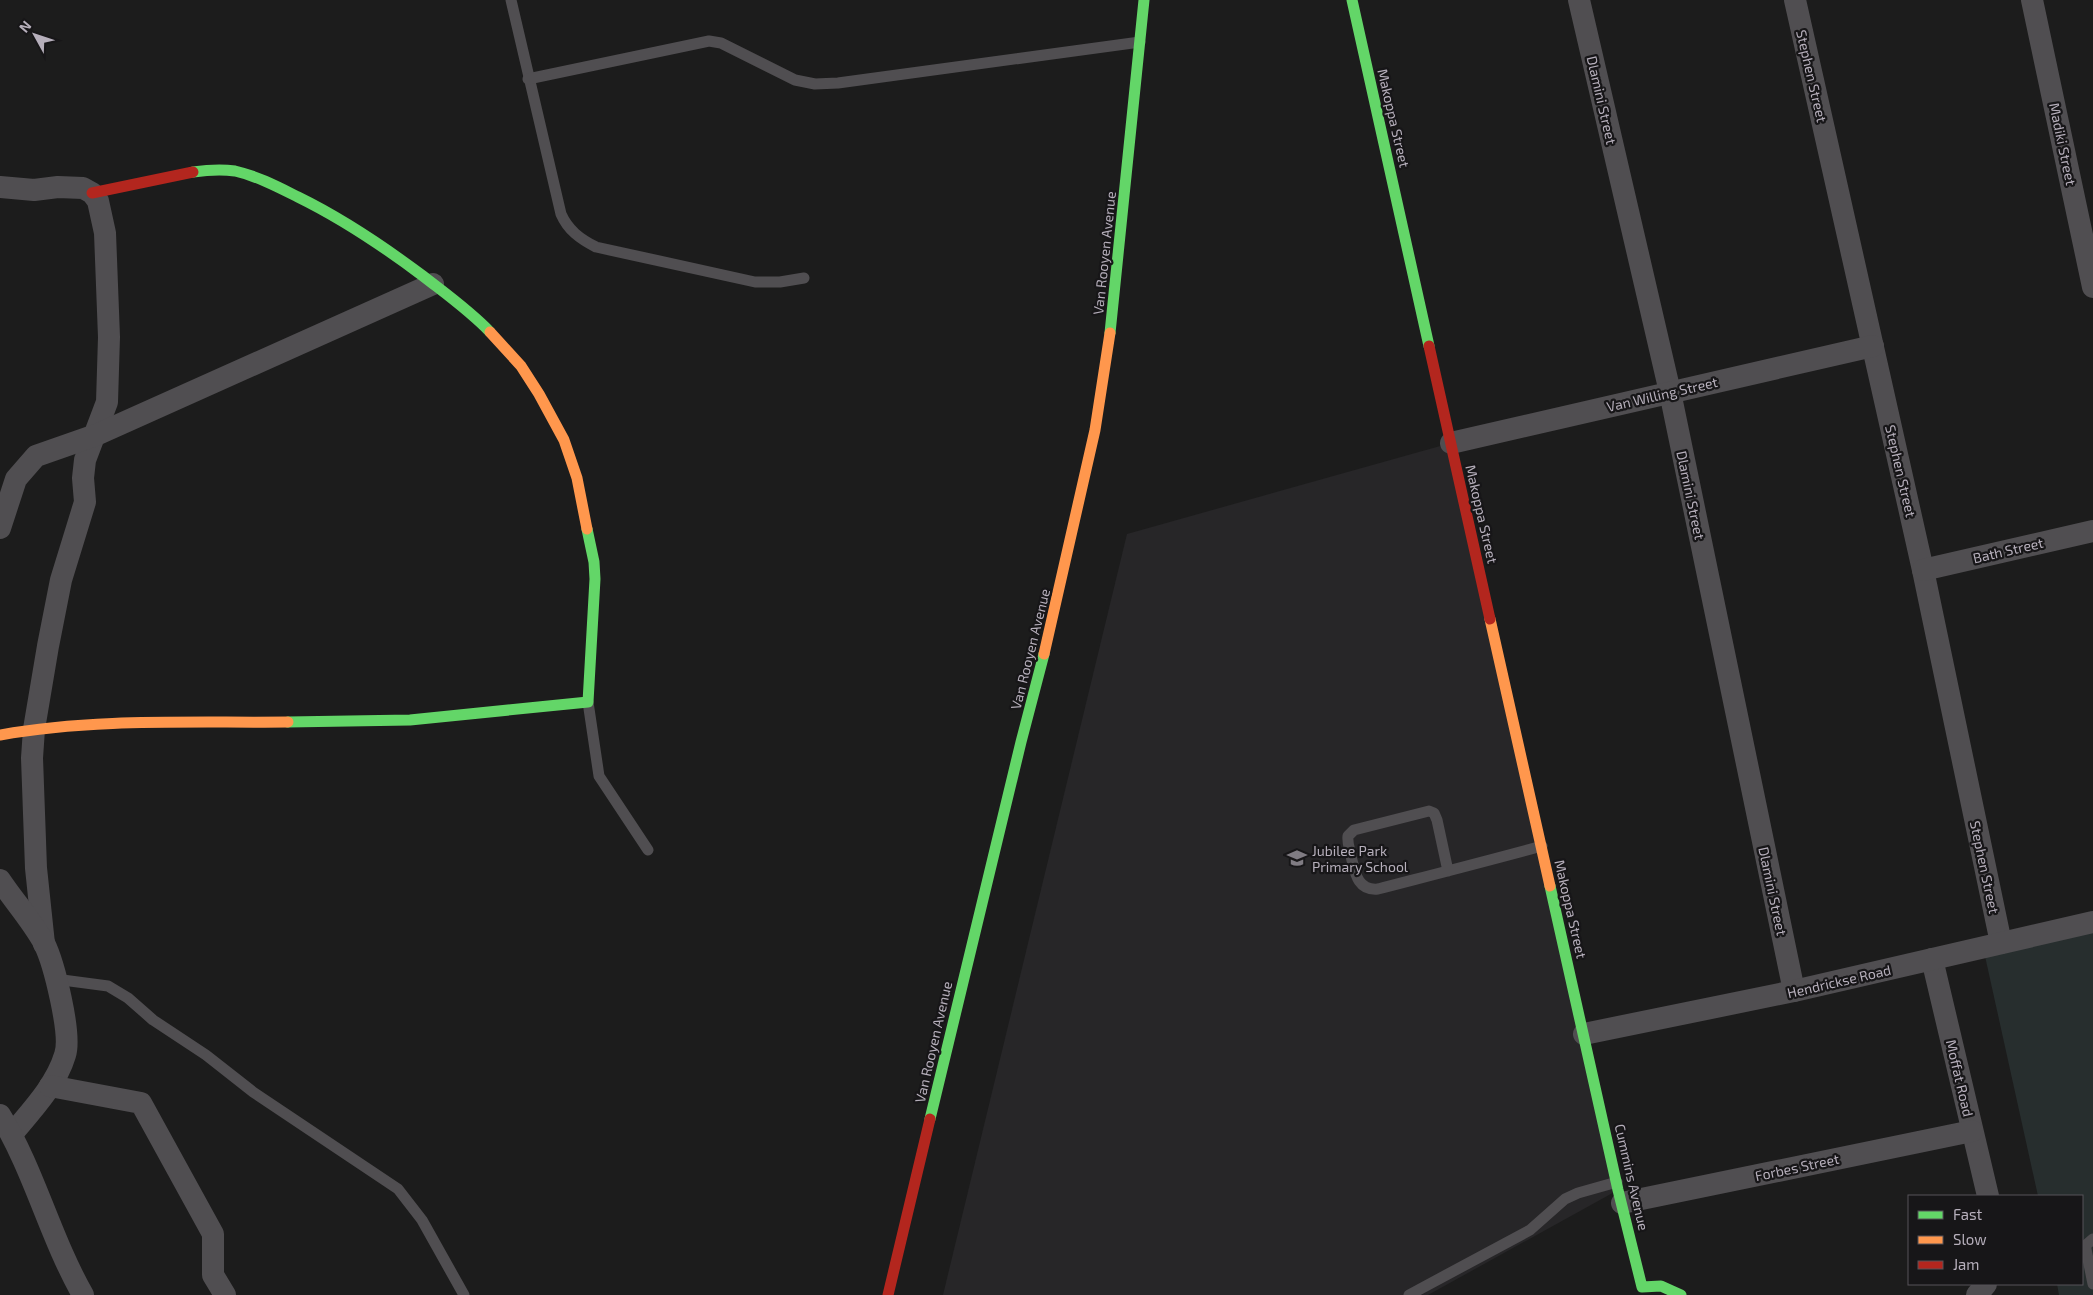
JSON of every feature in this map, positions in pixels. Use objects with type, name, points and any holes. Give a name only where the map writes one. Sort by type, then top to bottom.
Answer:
[{"type":"street","name":"Van Rooyen Avenue","points":[[888,1295],[1021,742],[1040,673],[1095,430],[1108,357],[1144,0]]},
{"type":"street","name":"Makoppa Street","points":[[1352,0],[1584,1034]]},
{"type":"street","name":"Dlamini Street","points":[[1579,0],[1670,392],[1794,992]]},
{"type":"street","name":"Stephen Street","points":[[1795,0],[1923,570],[2001,943]]},
{"type":"street","name":"Madiki Street","points":[[2032,0],[2093,287]]},
{"type":"street","points":[[0,735],[34,730],[130,724],[410,720],[588,702],[595,579],[594,562],[576,478],[564,440],[539,394],[521,366],[476,317],[380,244],[331,213],[285,190],[249,175],[233,171],[210,169],[92,193]]},
{"type":"street","points":[[0,187],[34,190],[80,187],[92,193],[101,207],[106,233],[109,337],[107,402],[85,460],[83,478],[85,502],[61,580],[34,730],[32,758],[36,868],[44,944],[66,1020],[66,1054],[50,1086],[37,1104],[6,1124],[59,1250],[83,1295]]},
{"type":"street","points":[[0,528],[16,479],[36,456],[96,435],[433,284]]},
{"type":"street","name":"Van Willing Street","points":[[1451,443],[1873,346]]},
{"type":"street","name":"Bath Street","points":[[1923,570],[2093,531]]},
{"type":"street","points":[[0,880],[44,944]]},
{"type":"street","name":"Hendrickse Road","points":[[1584,1034],[1794,992],[2093,922]]},
{"type":"street","name":"Moffat Road","points":[[1932,959],[1988,1195]]},
{"type":"street","name":"Cummins Avenue","points":[[1584,1034],[1620,1192],[1635,1291],[1661,1286],[1681,1295]]},
{"type":"street","points":[[50,1086],[141,1103],[213,1234],[213,1275],[225,1295]]},
{"type":"street","name":"Forbes Street","points":[[1620,1192],[1972,1131]]},
{"type":"street","points":[[1977,1295],[1985,1285]]},
{"type":"lane","points":[[510,0],[561,214],[565,222],[582,240],[596,247],[755,282],[780,282],[804,278]]},
{"type":"lane","points":[[528,79],[708,40],[721,44],[795,80],[815,84],[847,82],[1140,42]]},
{"type":"lane","points":[[588,702],[599,776],[648,850]]},
{"type":"lane","points":[[1448,871],[1434,812],[1429,811],[1354,830],[1348,836],[1356,878],[1364,887],[1370,890],[1448,871],[1542,846]]},
{"type":"lane","points":[[55,979],[108,986],[128,998],[153,1020],[206,1055],[254,1092],[398,1189],[422,1220],[464,1295]]},
{"type":"lane","points":[[1409,1295],[1530,1230],[1565,1199],[1578,1193],[1620,1192]]},
{"type":"lane","points":[[2093,1239],[2086,1246],[2093,1284]]},
{"type":"shaded area","name":"Jubilee Park Primary School","points":[[1451,443],[1618,1190],[1428,1295],[943,1295],[1127,534]]},
{"type":"shaded area","points":[[2093,922],[2093,1295],[2059,1295],[2057,1285],[2083,1285],[2083,1195],[2038,1195],[1983,947]]},
{"type":"traffic: fast","points":[[1110,333],[1144,0]]},
{"type":"traffic: fast","points":[[1352,0],[1429,346]]},
{"type":"traffic: fast","points":[[193,172],[219,170],[243,173],[267,182],[315,205],[362,233],[408,265],[458,303],[490,332]]},
{"type":"traffic: fast","points":[[288,722],[410,720],[588,702],[595,579],[594,562],[587,529]]},
{"type":"traffic: fast","points":[[930,1119],[1044,654]]},
{"type":"traffic: fast","points":[[1550,886],[1618,1190],[1642,1287],[1661,1286],[1681,1295]]},
{"type":"traffic: slow","points":[[490,332],[521,366],[564,440],[577,478],[587,529]]},
{"type":"traffic: slow","points":[[1044,654],[1095,430],[1110,333]]},
{"type":"traffic: slow","points":[[1490,619],[1550,886]]},
{"type":"traffic: slow","points":[[0,735],[71,726],[144,722],[288,722]]},
{"type":"traffic: jam","points":[[92,193],[193,172]]},
{"type":"traffic: jam","points":[[1429,346],[1490,619]]},
{"type":"traffic: jam","points":[[888,1295],[930,1119]]},
{"type":"place","name":"Jubilee Park Primary School","points":[[1297,858]]}]
